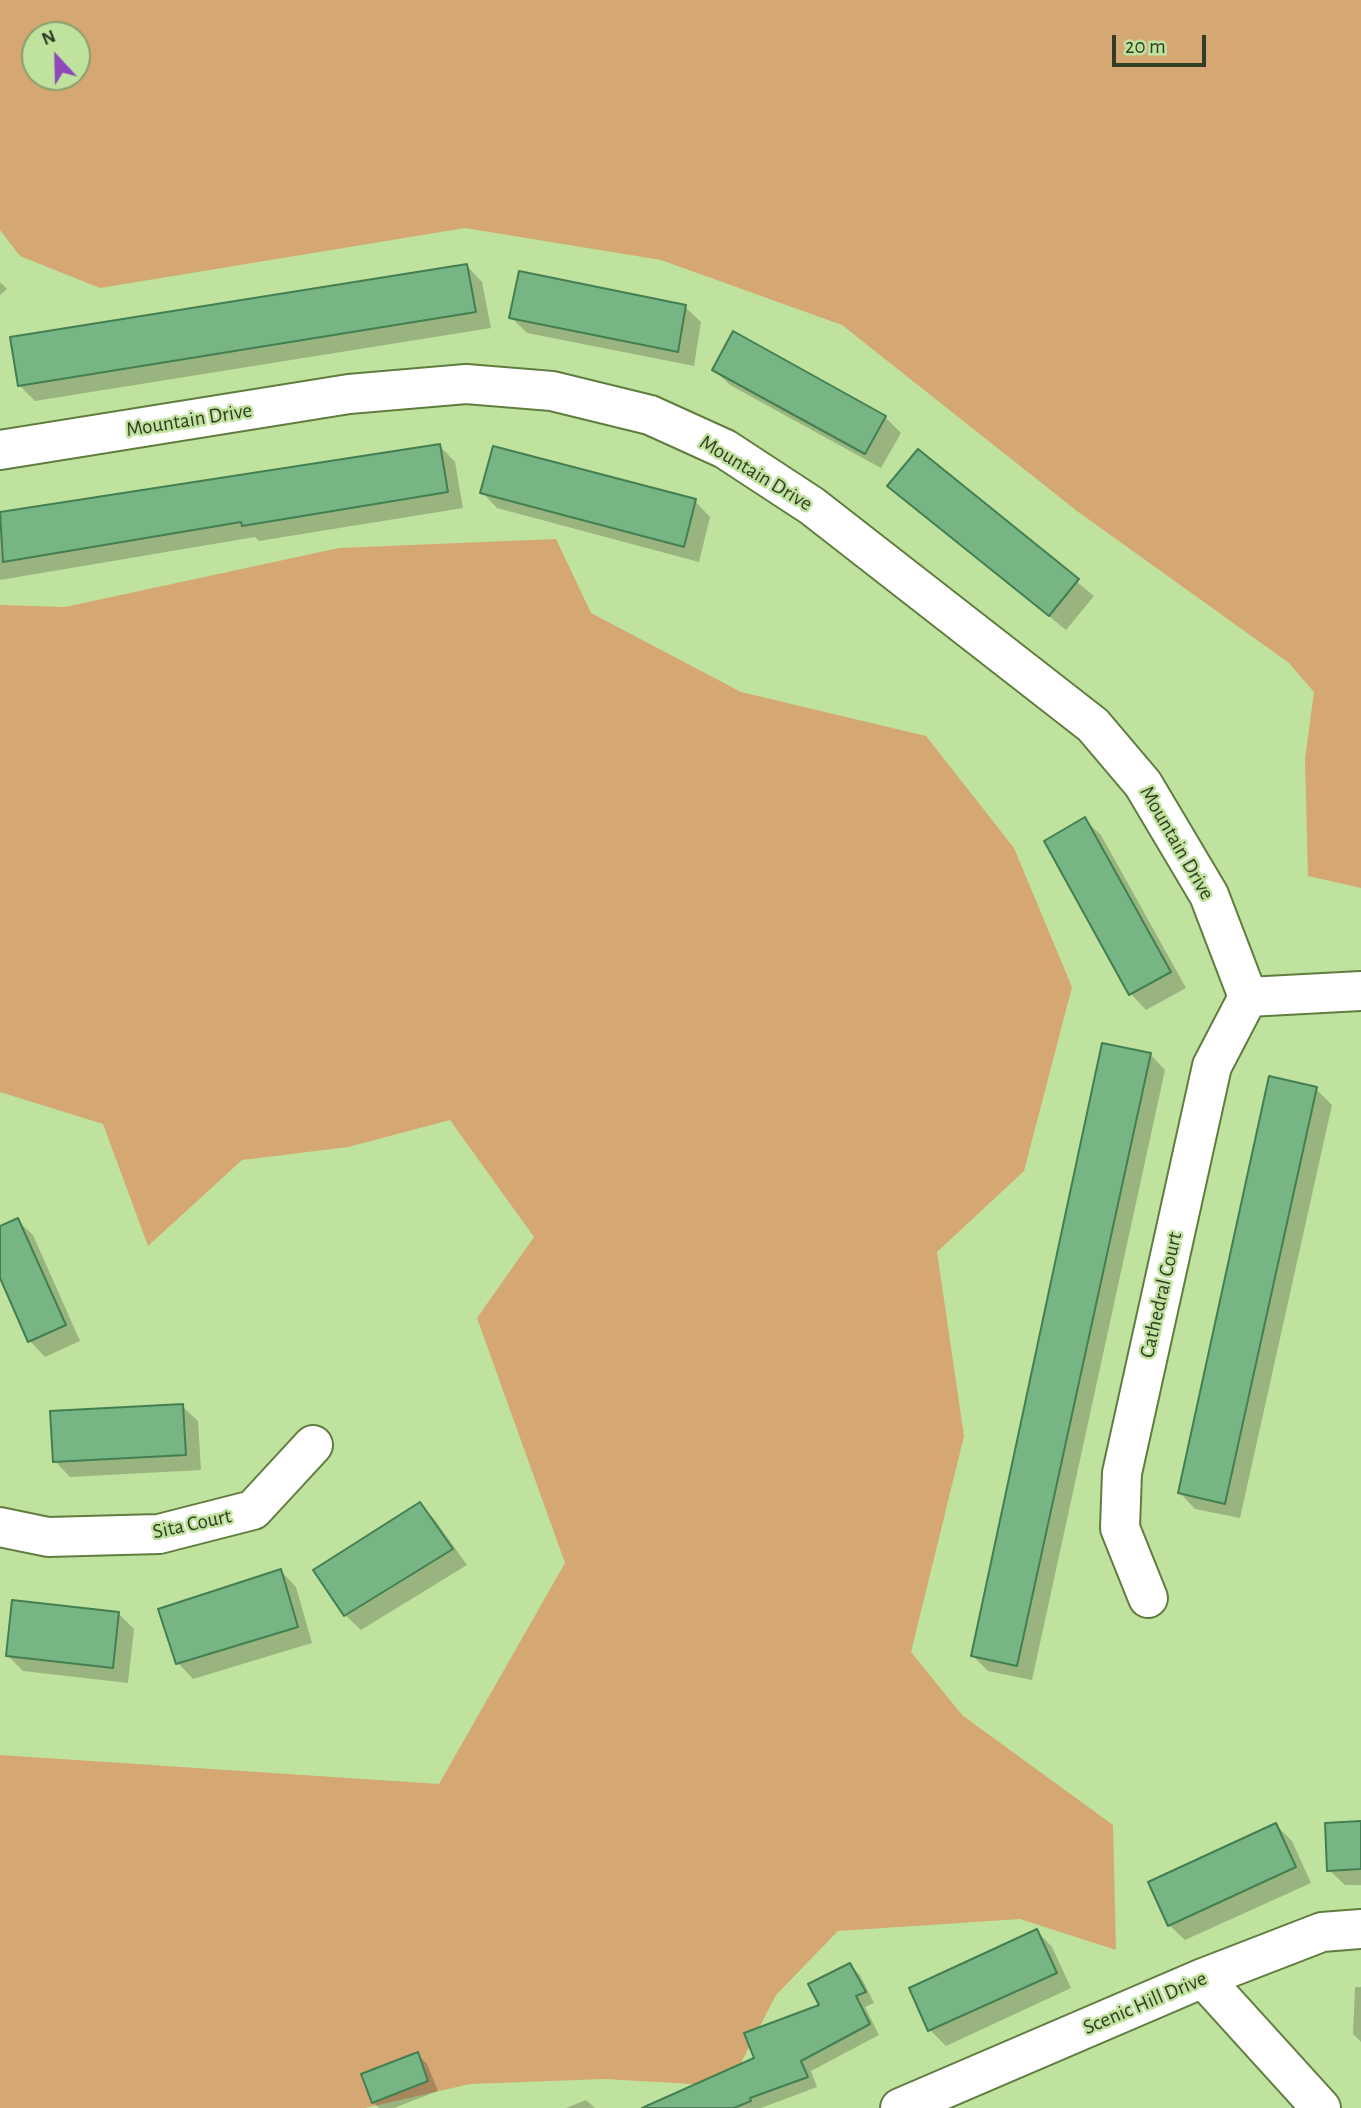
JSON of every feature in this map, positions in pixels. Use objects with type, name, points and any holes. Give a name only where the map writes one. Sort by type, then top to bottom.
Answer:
[{"type":"street","name":"Mountain Drive","points":[[0,450],[349,394],[466,384],[552,391],[650,415],[725,449],[812,506],[1093,725],[1143,784],[1209,895],[1248,997]]},
{"type":"street","points":[[1248,997],[1361,991]]},
{"type":"street","name":"Cathedral Court","points":[[1148,1598],[1119,1528],[1122,1473],[1212,1066],[1248,997]]},
{"type":"street","name":"Sita Court","points":[[0,1527],[48,1536],[159,1534],[253,1510],[313,1445]]},
{"type":"street","name":"Scenic Hill Drive","points":[[928,2103],[1203,1978],[1322,1932],[1361,1929]]},
{"type":"street","points":[[1203,1978],[1321,2108]]},
{"type":"shaded area","points":[[0,0],[1361,0],[1361,888],[1308,876],[1305,759],[1314,692],[1289,663],[1077,511],[842,325],[661,260],[465,228],[100,288],[20,256],[0,230]]},
{"type":"shaded area","points":[[556,539],[591,613],[741,692],[926,736],[1014,848],[1072,987],[1024,1171],[937,1252],[964,1436],[911,1652],[962,1715],[1113,1825],[1116,1950],[1020,1919],[838,1931],[776,1995],[729,2086],[604,2079],[470,2084],[365,2108],[0,2108],[0,1755],[439,1784],[565,1563],[477,1318],[534,1237],[450,1120],[348,1147],[242,1160],[148,1246],[103,1124],[0,1092],[0,605],[65,607],[339,548]]},
{"type":"building","points":[[467,264],[476,312],[18,386],[10,337]]},
{"type":"building","points":[[519,271],[686,305],[678,352],[509,318]]},
{"type":"building","points":[[733,331],[886,416],[865,454],[712,370]]},
{"type":"building","points":[[440,444],[448,492],[242,526],[241,522],[3,562],[0,512]]},
{"type":"building","points":[[493,446],[696,499],[684,547],[480,493]]},
{"type":"building","points":[[918,449],[1079,579],[1049,616],[887,486]]},
{"type":"building","points":[[1085,817],[1171,972],[1129,995],[1044,841]]},
{"type":"building","points":[[1102,1043],[1151,1053],[1017,1666],[971,1656]]},
{"type":"building","points":[[1269,1076],[1317,1087],[1225,1504],[1178,1493]]},
{"type":"building","points":[[18,1218],[66,1325],[28,1342],[0,1278],[0,1226]]},
{"type":"building","points":[[183,1404],[186,1455],[53,1462],[50,1411]]},
{"type":"building","points":[[420,1502],[453,1549],[344,1616],[313,1570]]},
{"type":"building","points":[[281,1569],[298,1627],[176,1664],[158,1609]]},
{"type":"building","points":[[12,1600],[119,1612],[113,1668],[6,1656]]},
{"type":"building","points":[[1361,1821],[1361,1869],[1327,1871],[1325,1823]]},
{"type":"building","points":[[1276,1823],[1296,1867],[1168,1926],[1148,1882]]},
{"type":"building","points":[[1037,1929],[1057,1973],[928,2031],[909,1988]]},
{"type":"building","points":[[850,1963],[866,1992],[856,1996],[870,2024],[801,2061],[808,2077],[750,2098],[751,2101],[734,2108],[642,2108],[754,2058],[744,2033],[819,2005],[808,1984]]},
{"type":"building","points":[[418,2052],[428,2081],[372,2103],[361,2074]]}]
